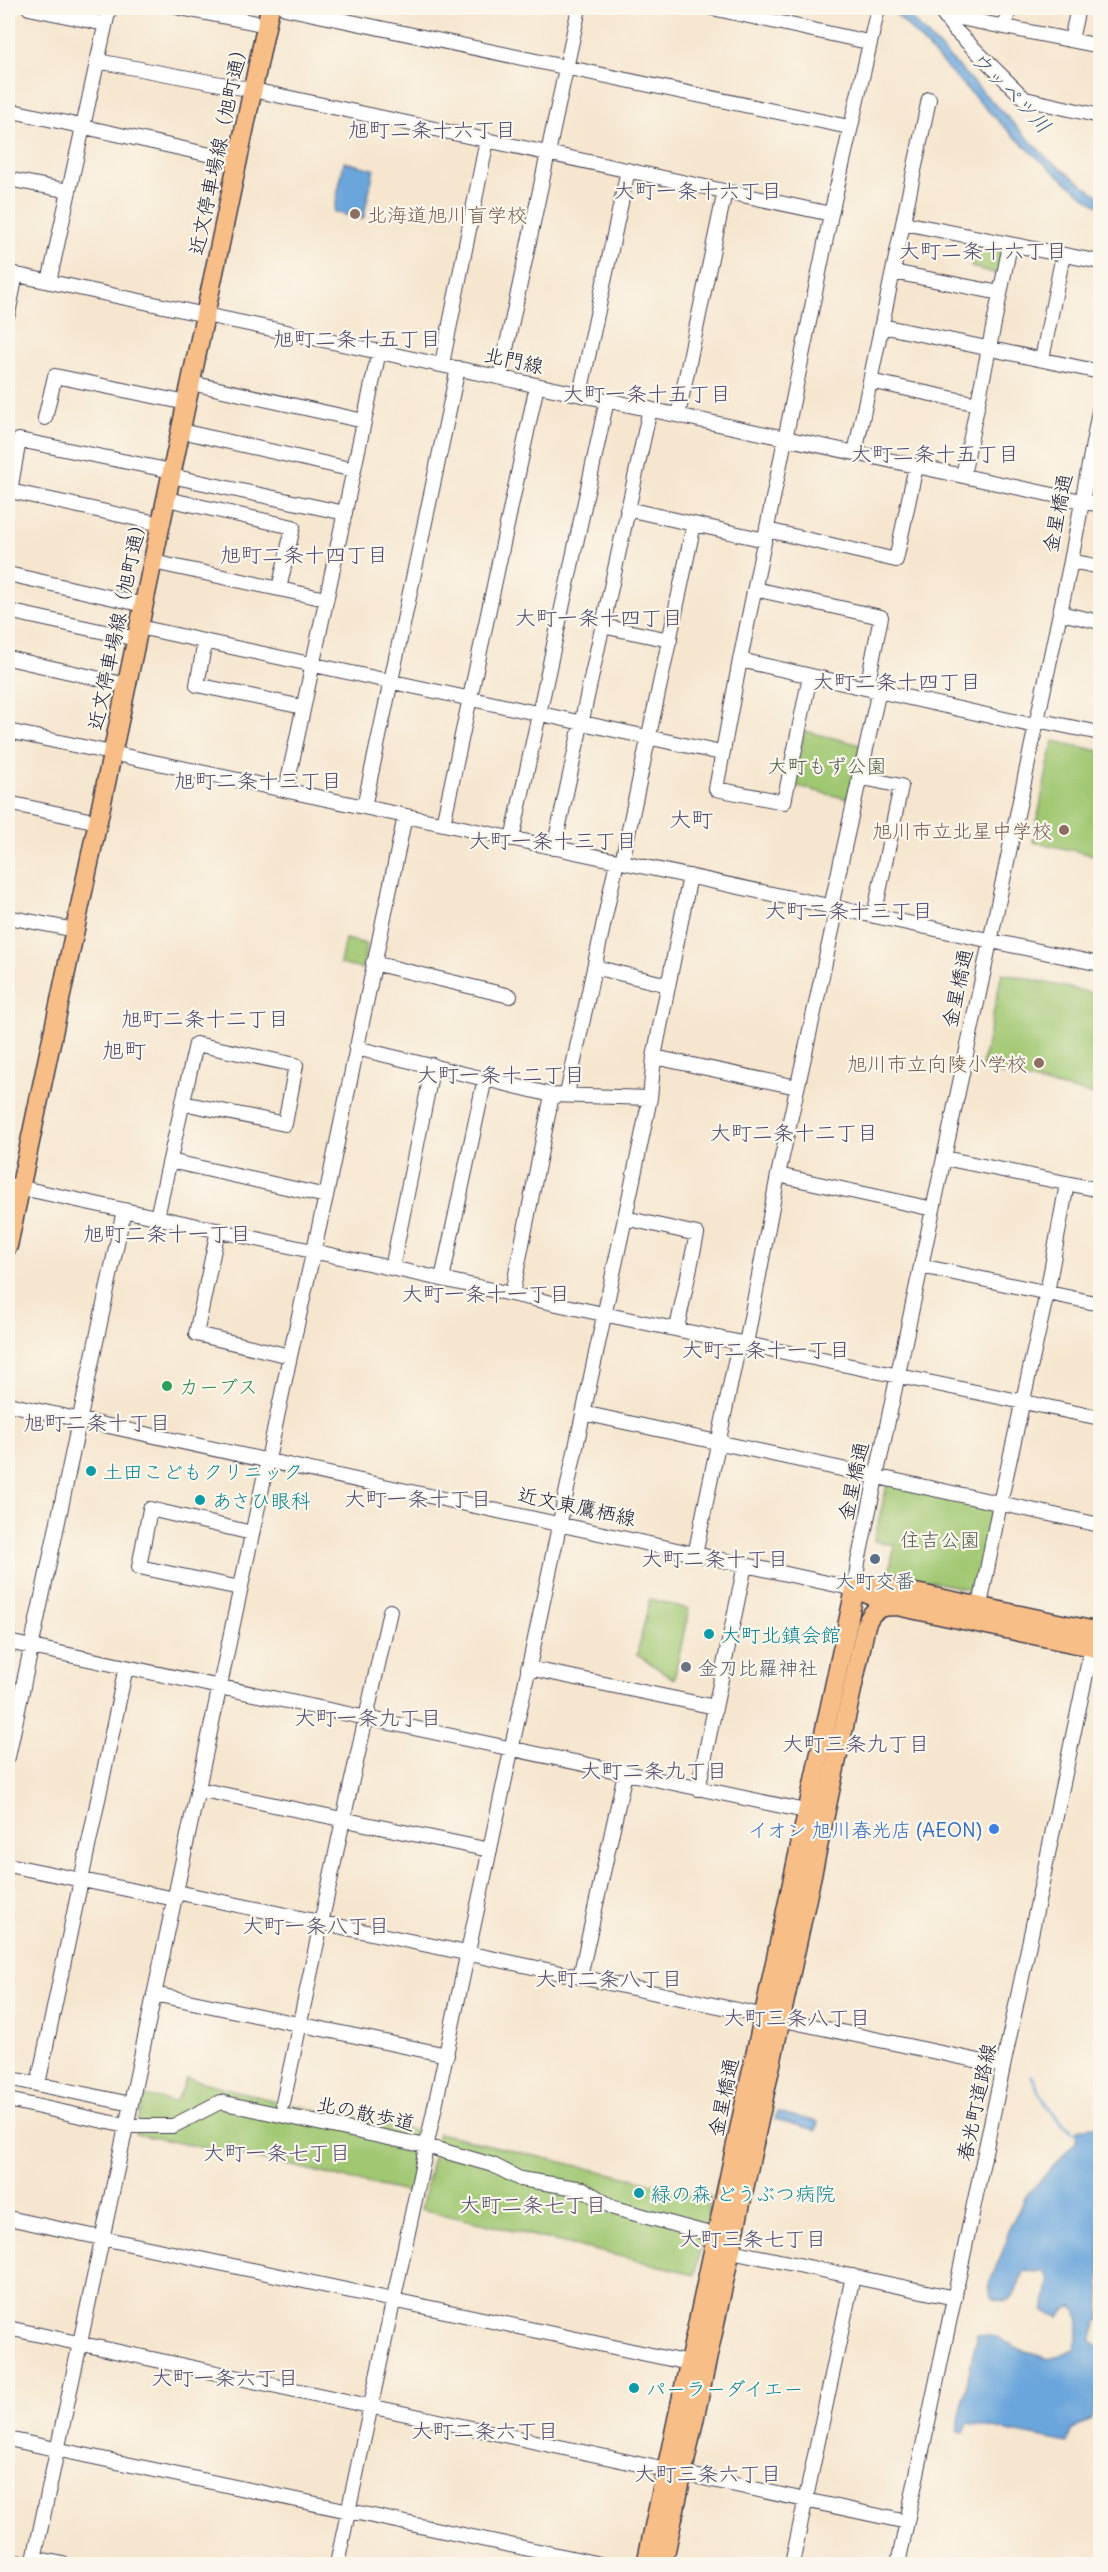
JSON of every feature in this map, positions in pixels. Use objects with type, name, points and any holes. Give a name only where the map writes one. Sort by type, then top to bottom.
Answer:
[{"type":"main road","name":"近文停車場線（旭町通）","points":[[8,1246],[14,1187],[75,930],[269,16]]},
{"type":"main road","name":"近文東鷹栖線","points":[[979,1615],[897,1606],[855,1590],[862,1584],[873,1584],[979,1615],[1098,1641]]},
{"type":"main road","points":[[855,1590],[866,1624]]},
{"type":"main road","name":"金星橋通","points":[[646,2565],[675,2471],[698,2365],[718,2244],[771,2018],[786,2000],[855,1590]]},
{"type":"main road","points":[[866,1624],[870,1613],[882,1606],[897,1606]]},
{"type":"main road","name":"金星橋通","points":[[817,1813],[866,1624]]},
{"type":"main road","name":"金星橋通","points":[[663,2565],[675,2471]]},
{"type":"street","points":[[28,8],[105,24]]},
{"type":"street","points":[[50,282],[109,8]]},
{"type":"street","points":[[180,8],[269,16]]},
{"type":"street","points":[[285,8],[849,127]]},
{"type":"street","points":[[500,377],[579,8]]},
{"type":"street","points":[[712,8],[739,10],[868,42]]},
{"type":"street","points":[[810,676],[784,802],[716,789],[721,753],[849,127],[878,8]]},
{"type":"street","points":[[1005,26],[1009,8]]},
{"type":"street","points":[[1071,40],[1078,8]]},
{"type":"street","points":[[940,9],[1005,26],[1101,46]]},
{"type":"street","points":[[940,9],[954,30],[1025,99],[1101,116]]},
{"type":"street","points":[[97,61],[253,90],[831,214]]},
{"type":"street","points":[[855,453],[929,99]]},
{"type":"street","points":[[8,110],[238,160]]},
{"type":"street","points":[[442,364],[487,140]]},
{"type":"street","points":[[580,394],[628,171]]},
{"type":"street","points":[[8,179],[69,191]]},
{"type":"street","points":[[678,415],[725,191]]},
{"type":"street","points":[[904,223],[1101,262]]},
{"type":"street","points":[[963,476],[1010,245]]},
{"type":"street","points":[[1042,359],[1063,255]]},
{"type":"street","points":[[893,272],[1000,293]]},
{"type":"street","points":[[8,314],[12,274]]},
{"type":"street","name":"北門線","points":[[12,274],[1101,505]]},
{"type":"street","points":[[882,326],[1101,372]]},
{"type":"street","points":[[286,790],[379,351]]},
{"type":"street","points":[[364,807],[458,368]]},
{"type":"street","points":[[45,418],[55,376],[187,404]]},
{"type":"street","points":[[870,381],[978,404]]},
{"type":"street","points":[[191,383],[364,421]]},
{"type":"street","points":[[443,824],[537,385]]},
{"type":"street","points":[[512,839],[607,400]]},
{"type":"street","name":"金星橋通","points":[[855,1590],[877,1475],[1071,561],[1101,406]]},
{"type":"street","points":[[554,848],[650,409]]},
{"type":"street","points":[[181,431],[354,470]]},
{"type":"street","points":[[161,524],[10,490],[20,440],[345,513]]},
{"type":"street","points":[[627,509],[694,524],[766,535],[896,560],[916,466]]},
{"type":"street","points":[[166,499],[293,527],[279,589]]},
{"type":"street","points":[[567,1094],[670,640],[694,524]]},
{"type":"street","points":[[1071,561],[1101,567]]},
{"type":"street","points":[[153,562],[326,599]]},
{"type":"street","points":[[8,574],[144,605]]},
{"type":"street","points":[[695,1555],[797,1087],[860,777],[881,616],[755,589]]},
{"type":"street","points":[[8,611],[138,633],[205,641],[721,753]]},
{"type":"street","points":[[1060,613],[1101,622]]},
{"type":"street","points":[[602,626],[670,640]]},
{"type":"street","points":[[205,641],[196,684],[303,707]]},
{"type":"street","points":[[8,658],[127,685]]},
{"type":"street","points":[[740,660],[1036,723],[1101,733]]},
{"type":"street","points":[[8,731],[1101,964]]},
{"type":"street","points":[[860,777],[901,786],[874,916]]},
{"type":"street","points":[[8,803],[98,822]]},
{"type":"street","points":[[31,2562],[81,2344],[405,816]]},
{"type":"street","points":[[337,2565],[625,1218],[650,1098],[654,1057],[690,876]]},
{"type":"street","points":[[8,916],[75,930]]},
{"type":"street","points":[[373,963],[510,996]]},
{"type":"street","points":[[594,967],[668,985]]},
{"type":"street","points":[[158,1217],[170,1161],[196,1044],[296,1065],[285,1124],[183,1103]]},
{"type":"street","points":[[356,1048],[552,1095],[650,1098]]},
{"type":"street","points":[[654,1057],[797,1087]]},
{"type":"street","points":[[392,1268],[434,1065]]},
{"type":"street","points":[[442,1279],[485,1078]]},
{"type":"street","points":[[512,1294],[552,1095]]},
{"type":"street","points":[[944,1158],[1101,1190]]},
{"type":"street","points":[[170,1161],[326,1196]]},
{"type":"street","points":[[778,1175],[933,1209]]},
{"type":"street","points":[[979,1615],[999,1503],[1047,1293],[1067,1184]]},
{"type":"street","points":[[14,1187],[677,1328],[742,1344],[1101,1418]]},
{"type":"street","points":[[8,1757],[124,1210]]},
{"type":"street","points":[[625,1218],[697,1234],[677,1328]]},
{"type":"street","points":[[218,1230],[196,1334],[290,1356]]},
{"type":"street","points":[[921,1266],[1101,1304]]},
{"type":"street","name":"近文東鷹栖線","points":[[8,1404],[855,1590]]},
{"type":"street","points":[[584,1413],[1101,1525]]},
{"type":"street","points":[[240,1588],[139,1567],[150,1509],[252,1533]]},
{"type":"street","points":[[698,1789],[745,1565]]},
{"type":"street","points":[[283,2103],[390,1611]]},
{"type":"street","name":"春光町道路線","points":[[898,2565],[1004,2066],[1098,1641]]},
{"type":"street","points":[[8,1642],[817,1813]]},
{"type":"street","points":[[38,2084],[126,1667]]},
{"type":"street","points":[[528,1668],[716,1707]]},
{"type":"street","points":[[580,1977],[625,1773]]},
{"type":"street","points":[[198,1789],[490,1850]]},
{"type":"street","points":[[8,1864],[81,1880],[322,1922],[1004,2066]]},
{"type":"street","points":[[154,1994],[447,2055]]},
{"type":"street","points":[[8,2078],[131,2104]]},
{"type":"street","name":"北の散歩道","points":[[8,2100],[126,2126],[174,2126],[220,2102],[426,2146],[493,2165],[520,2179],[583,2188],[614,2208],[718,2244],[955,2298]]},
{"type":"street","points":[[8,2218],[393,2302],[698,2365]]},
{"type":"street","points":[[792,2565],[853,2276]]},
{"type":"street","points":[[8,2328],[907,2522]]},
{"type":"street","points":[[8,2439],[600,2565]]},
{"type":"street","points":[[8,2561],[63,2565]]},
{"type":"green space","points":[[976,243],[999,248],[1002,252],[998,274],[971,267]]},
{"type":"green space","name":"大町もず公園","points":[[805,731],[861,745],[848,799],[792,785]]},
{"type":"green space","points":[[1053,741],[1100,751],[1100,856],[1033,842]]},
{"type":"green space","points":[[345,939],[367,944],[362,969],[340,964]]},
{"type":"green space","points":[[1002,973],[1100,995],[1100,1096],[981,1070]]},
{"type":"green space","name":"住吉公園","points":[[887,1484],[994,1507],[976,1591],[889,1572],[895,1545],[874,1541]]},
{"type":"green space","points":[[650,1599],[689,1609],[674,1679],[637,1655]]},
{"type":"green space","points":[[187,2078],[283,2103],[427,2133],[411,2193],[135,2134],[144,2096],[175,2102]]},
{"type":"green space","points":[[438,2133],[711,2197],[695,2274],[421,2209]]},
{"type":"water","points":[[890,8],[901,8],[1048,159],[1100,197],[1100,207],[1016,138]]},
{"type":"water","points":[[344,162],[374,169],[363,219],[334,212]]},
{"type":"water","points":[[777,2112],[818,2122],[816,2130],[775,2119]]},
{"type":"water","points":[[1100,2126],[1100,2320],[1097,2321],[1091,2341],[1100,2347],[1100,2381],[1091,2419],[1071,2431],[1067,2443],[968,2423],[964,2432],[957,2431],[977,2334],[996,2337],[1048,2359],[1075,2348],[1080,2321],[1075,2307],[1067,2309],[1059,2317],[1044,2311],[1050,2278],[1043,2271],[1035,2273],[1025,2271],[1014,2295],[1006,2301],[991,2297],[989,2284],[1007,2241],[1007,2232],[1026,2196],[1076,2142],[1077,2129]]},
{"type":"waterway","points":[[1032,2076],[1050,2109],[1078,2135]]},
{"type":"place","name":"北海道旭川盲学校","points":[[355,214]]},
{"type":"place","name":"旭川市立北星中学校","points":[[1064,830]]},
{"type":"place","name":"旭川市立向陵小学校","points":[[1039,1063]]},
{"type":"place","name":"カーブス","points":[[167,1386]]},
{"type":"place","name":"土田こどもクリニック","points":[[91,1471]]},
{"type":"place","name":"あさひ眼科","points":[[200,1500]]},
{"type":"place","name":"大町交番","points":[[875,1559]]},
{"type":"place","name":"大町北鎮会館","points":[[709,1634]]},
{"type":"place","name":"金刀比羅神社","points":[[686,1667]]},
{"type":"place","name":"イオン 旭川春光店 (AEON)","points":[[994,1829]]},
{"type":"place","name":"緑の森 どうぶつ病院","points":[[639,2193]]},
{"type":"place","name":"パーラーダイエー","points":[[634,2388]]},
{"type":"district","name":"旭町二条十六丁目","points":[[432,129]]},
{"type":"district","name":"大町一条十六丁目","points":[[698,190]]},
{"type":"district","name":"大町二条十六丁目","points":[[983,250]]},
{"type":"district","name":"旭町二条十五丁目","points":[[357,338]]},
{"type":"district","name":"大町一条十五丁目","points":[[647,393]]},
{"type":"district","name":"大町二条十五丁目","points":[[935,453]]},
{"type":"district","name":"旭町二条十四丁目","points":[[304,554]]},
{"type":"district","name":"大町一条十四丁目","points":[[599,617]]},
{"type":"district","name":"大町二条十四丁目","points":[[897,681]]},
{"type":"district","name":"旭町二条十三丁目","points":[[258,780]]},
{"type":"district","name":"大町","points":[[691,819]]},
{"type":"district","name":"大町一条十三丁目","points":[[553,840]]},
{"type":"district","name":"大町二条十三丁目","points":[[849,910]]},
{"type":"district","name":"旭町二条十二丁目","points":[[205,1018]]},
{"type":"district","name":"旭町","points":[[124,1050]]},
{"type":"district","name":"大町一条十二丁目","points":[[501,1074]]},
{"type":"district","name":"大町二条十二丁目","points":[[794,1132]]},
{"type":"district","name":"旭町二条十一丁目","points":[[167,1233]]},
{"type":"district","name":"大町一条十一丁目","points":[[486,1293]]},
{"type":"district","name":"大町二条十一丁目","points":[[766,1349]]},
{"type":"district","name":"旭町二条十丁目","points":[[97,1422]]},
{"type":"district","name":"大町一条十丁目","points":[[418,1498]]},
{"type":"district","name":"大町二条十丁目","points":[[715,1558]]},
{"type":"district","name":"大町一条九丁目","points":[[368,1717]]},
{"type":"district","name":"大町三条九丁目","points":[[856,1743]]},
{"type":"district","name":"大町二条九丁目","points":[[654,1770]]},
{"type":"district","name":"大町一条八丁目","points":[[316,1925]]},
{"type":"district","name":"大町二条八丁目","points":[[609,1978]]},
{"type":"district","name":"大町三条八丁目","points":[[797,2017]]},
{"type":"district","name":"大町一条七丁目","points":[[277,2152]]},
{"type":"district","name":"大町二条七丁目","points":[[533,2204]]},
{"type":"district","name":"大町三条七丁目","points":[[753,2238]]},
{"type":"district","name":"大町一条六丁目","points":[[225,2377]]},
{"type":"district","name":"大町二条六丁目","points":[[485,2430]]},
{"type":"district","name":"大町三条六丁目","points":[[708,2473]]},
{"type":"water label","name":"ウッペツ川","points":[[1011,92]]}]
